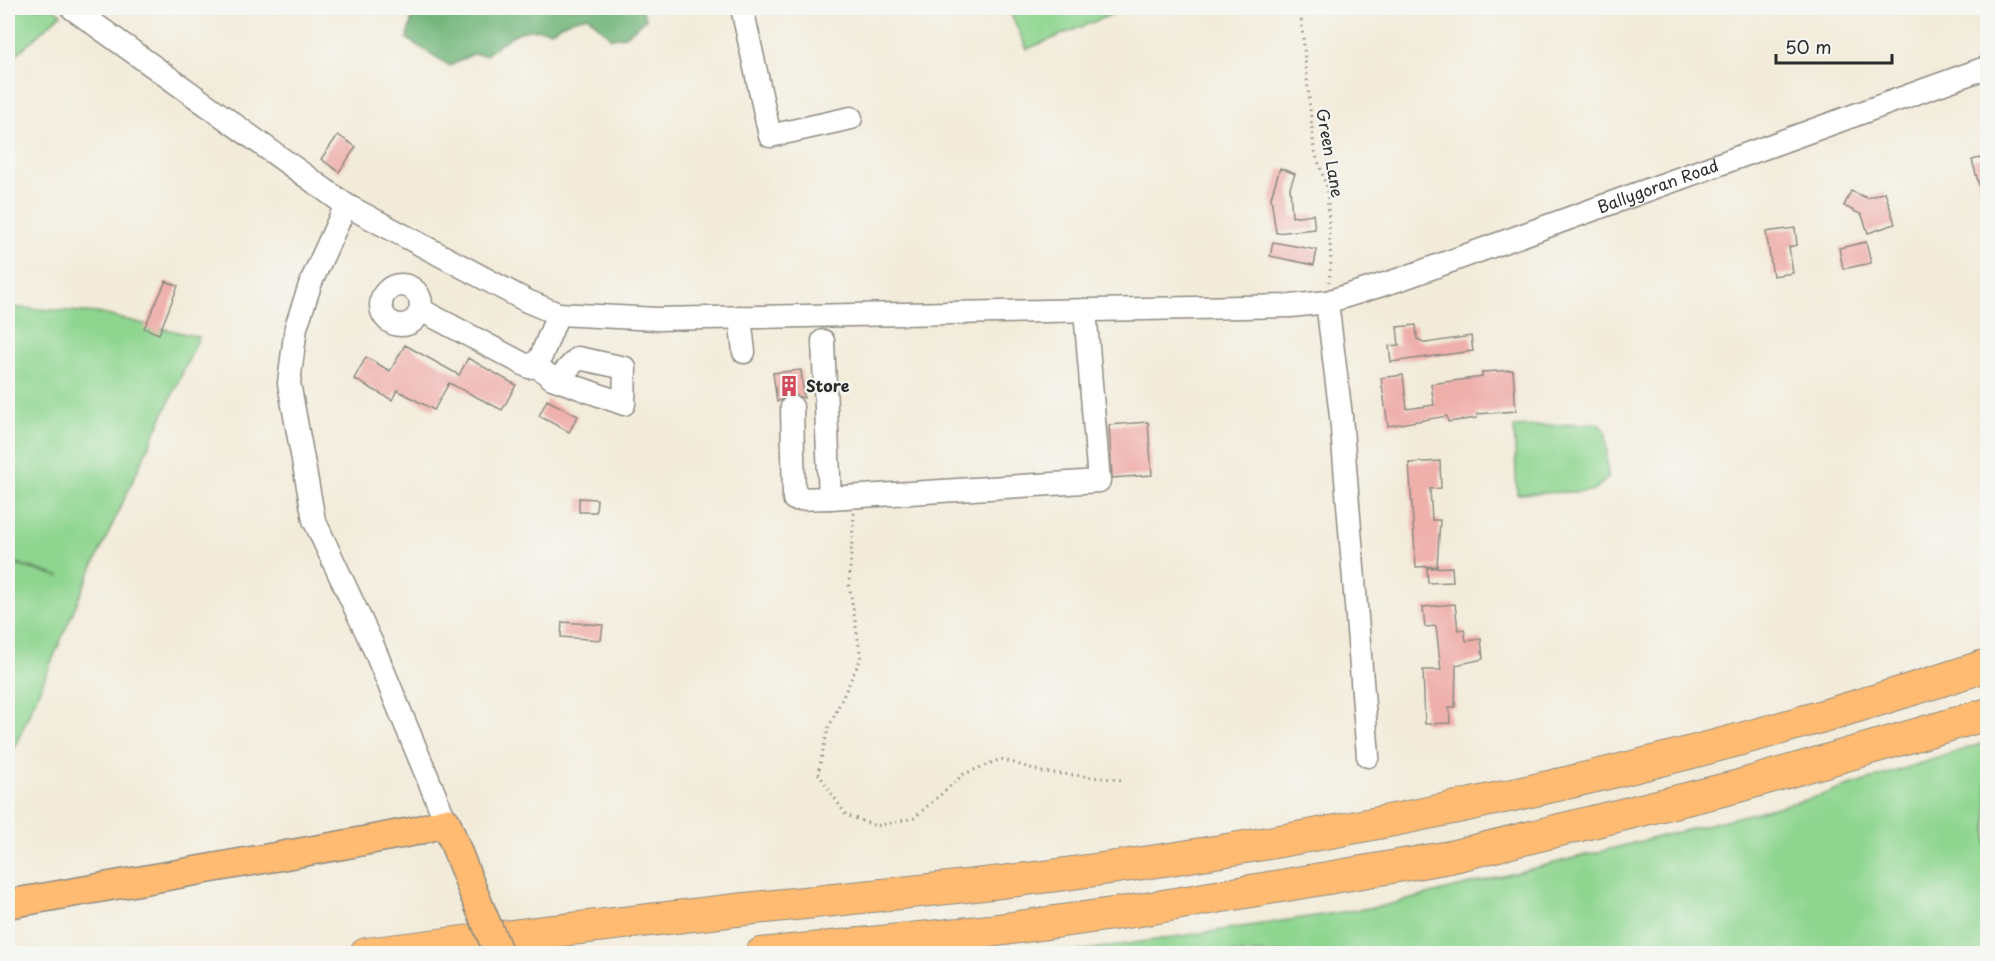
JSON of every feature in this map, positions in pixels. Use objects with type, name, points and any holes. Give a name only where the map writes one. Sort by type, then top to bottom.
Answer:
[{"type":"highway","points":[[366,954],[1057,875],[1359,827],[1548,788],[1697,751],[1824,716],[1988,665]]},
{"type":"highway","points":[[761,954],[990,931],[1134,911],[1450,856],[1735,787],[1988,714]]},
{"type":"main road","points":[[8,904],[337,846],[416,831],[446,822],[499,954]]},
{"type":"street","points":[[72,8],[346,205],[558,314],[540,359],[529,367],[421,310]]},
{"type":"street","points":[[742,8],[770,136],[851,118]]},
{"type":"street","name":"Ballygoran Road","points":[[558,314],[646,318],[740,317],[1291,306],[1327,302],[1401,279],[1988,67]]},
{"type":"street","points":[[346,205],[311,282],[296,327],[289,383],[314,520],[373,646],[446,822]]},
{"type":"street","points":[[1327,302],[1341,417],[1368,756]]},
{"type":"street","points":[[792,407],[794,499],[1099,481],[1084,310]]},
{"type":"street","points":[[740,317],[744,352]]},
{"type":"street","points":[[823,340],[830,498]]},
{"type":"street","points":[[534,364],[557,380]]},
{"type":"path","name":"Green Lane","points":[[1300,8],[1314,149],[1327,188],[1331,262],[1327,302]]},
{"type":"path","points":[[855,496],[849,583],[861,658],[828,729],[818,773],[846,814],[876,826],[914,818],[964,774],[1001,759],[1043,772],[1123,780]]},
{"type":"green space","points":[[8,8],[53,8],[61,14],[8,62]]},
{"type":"green space","points":[[414,8],[641,8],[646,19],[625,36],[611,38],[588,16],[571,20],[551,31],[523,31],[508,38],[486,55],[473,54],[450,66],[407,39]]},
{"type":"green space","points":[[1008,8],[1127,8],[1027,49]]},
{"type":"green space","points":[[8,307],[98,313],[199,337],[85,584],[8,763],[8,563],[61,577],[8,560]]},
{"type":"green space","points":[[1598,423],[1606,432],[1608,478],[1593,491],[1517,494],[1514,427]]},
{"type":"green space","points":[[1987,742],[1987,953],[1067,953],[1383,906],[1809,799]]},
{"type":"building","points":[[338,135],[356,147],[339,172],[321,159]]},
{"type":"building","points":[[1980,158],[1988,162],[1988,203],[1984,203],[1972,160]]},
{"type":"building","points":[[1280,168],[1295,174],[1290,187],[1292,217],[1313,214],[1315,229],[1276,233],[1271,197]]},
{"type":"building","points":[[1851,191],[1867,198],[1885,192],[1895,224],[1868,233],[1862,215],[1844,206]]},
{"type":"building","points":[[1795,228],[1797,245],[1789,247],[1793,273],[1773,276],[1766,232]]},
{"type":"building","points":[[1273,242],[1317,250],[1314,265],[1270,256]]},
{"type":"building","points":[[1866,242],[1871,263],[1843,269],[1839,248]]},
{"type":"building","points":[[166,281],[178,286],[159,334],[144,328]]},
{"type":"building","points":[[1416,325],[1417,339],[1426,343],[1471,336],[1473,351],[1391,362],[1389,346],[1399,345],[1397,327]]},
{"type":"building","points":[[405,345],[459,375],[468,358],[516,385],[502,410],[449,383],[434,410],[397,390],[392,400],[354,379],[366,357],[390,371]]},
{"type":"building","name":"Store","points":[[801,370],[804,398],[791,394],[777,402],[773,373]]},
{"type":"building","points":[[1513,370],[1516,411],[1477,414],[1477,418],[1448,422],[1447,416],[1388,426],[1381,378],[1403,375],[1407,409],[1434,405],[1431,384],[1482,377],[1482,372]]},
{"type":"building","points":[[547,400],[578,416],[569,432],[539,416]]},
{"type":"building","points":[[1148,422],[1152,475],[1112,478],[1109,425]]},
{"type":"building","points":[[1440,461],[1441,488],[1430,489],[1432,520],[1440,520],[1437,566],[1416,567],[1409,463]]},
{"type":"building","points":[[579,498],[597,499],[596,512],[579,512]]},
{"type":"building","points":[[1452,567],[1453,582],[1428,583],[1427,568]]},
{"type":"building","points":[[1455,604],[1458,630],[1464,629],[1466,641],[1481,639],[1483,659],[1456,665],[1455,707],[1449,707],[1450,723],[1425,724],[1423,670],[1441,670],[1436,626],[1425,627],[1423,607]]},
{"type":"building","points":[[562,622],[603,625],[601,640],[561,637]]},
{"type":"place","name":"Store","points":[[789,386]]}]
